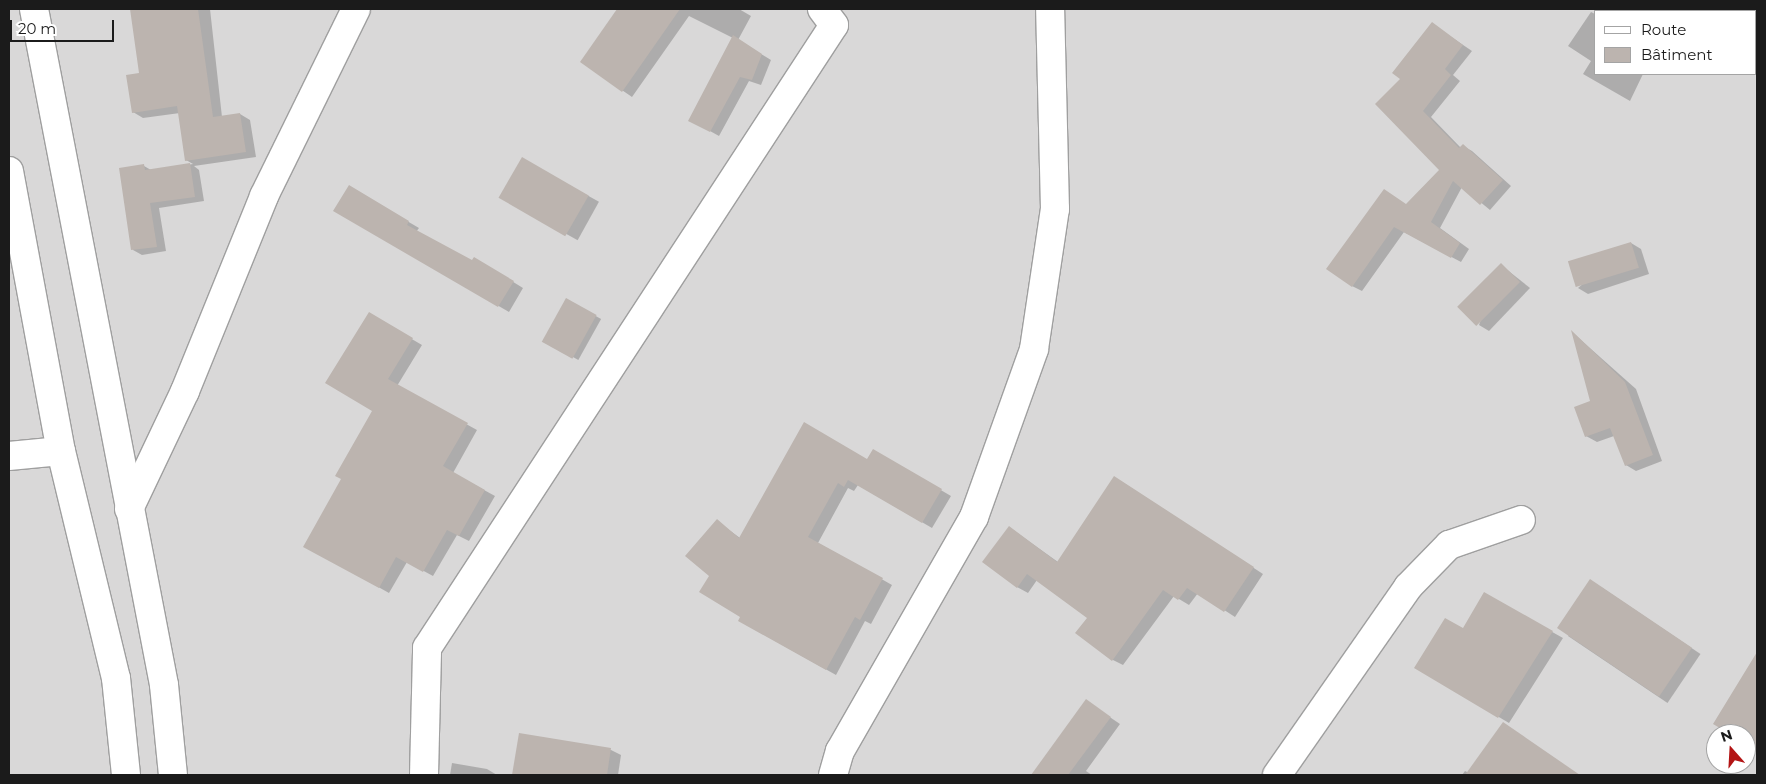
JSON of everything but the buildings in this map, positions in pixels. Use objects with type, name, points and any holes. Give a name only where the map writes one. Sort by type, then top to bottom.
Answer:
[{"type":"street","points":[[34,9],[164,685],[173,775]]},
{"type":"street","points":[[129,509],[185,391],[264,196],[356,9]]},
{"type":"street","points":[[424,775],[427,648],[834,25],[822,9]]},
{"type":"street","points":[[833,775],[840,751],[974,517],[1034,350],[1055,209],[1050,9]]},
{"type":"street","points":[[9,171],[61,451],[116,678],[126,775]]},
{"type":"street","points":[[9,456],[61,451]]},
{"type":"street","points":[[1277,775],[1408,587],[1449,545],[1521,520]]},
{"type":"shaded area","points":[[9,9],[1757,9],[1757,775],[9,775]]}]
